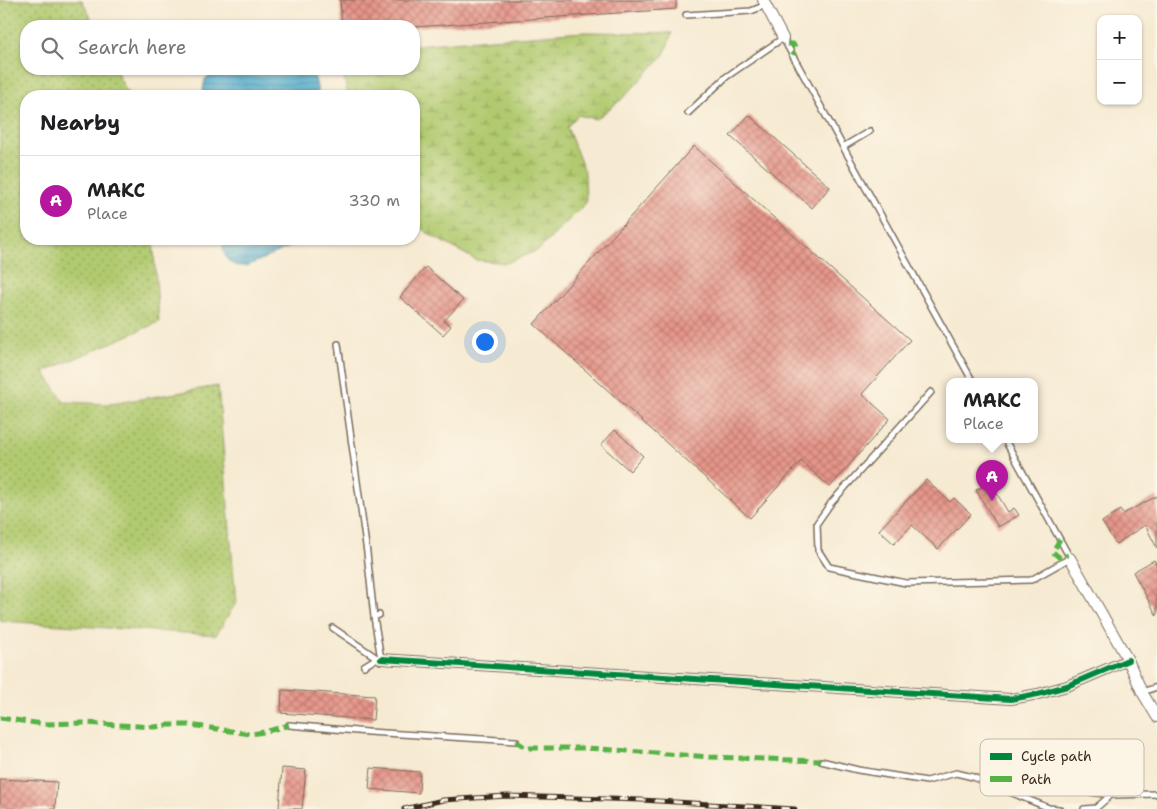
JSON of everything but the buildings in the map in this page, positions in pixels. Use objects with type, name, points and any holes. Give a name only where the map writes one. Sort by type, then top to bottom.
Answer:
[{"type":"street","points":[[764,3],[784,38]]},
{"type":"street","points":[[1070,558],[1128,660],[1142,692],[1157,717]]},
{"type":"street","points":[[379,659],[1011,699],[1067,686],[1128,660]]},
{"type":"lane","points":[[686,15],[751,11],[764,3]]},
{"type":"lane","points":[[688,113],[726,77],[784,38],[971,378]]},
{"type":"lane","points":[[844,147],[870,131]]},
{"type":"lane","points":[[338,344],[376,616],[379,659]]},
{"type":"lane","points":[[931,392],[831,503],[818,523],[818,550],[829,567],[906,583],[1031,580],[1070,558],[1007,443]]},
{"type":"lane","points":[[333,628],[379,659]]},
{"type":"lane","points":[[364,666],[379,659]]},
{"type":"lane","points":[[1142,692],[1157,687]]},
{"type":"lane","points":[[289,725],[516,742]]},
{"type":"lane","points":[[821,761],[858,770],[927,781],[956,773],[980,780]]},
{"type":"lane","points":[[1144,795],[1157,794]]},
{"type":"lane","points":[[1020,796],[1049,808],[1060,809]]},
{"type":"lane","points":[[1084,809],[1096,808],[1111,796]]},
{"type":"green space","points":[[0,0],[82,0],[92,20],[20,20],[20,75],[118,75],[126,90],[20,90],[20,245],[153,245],[159,322],[44,372],[64,402],[111,404],[218,386],[236,603],[216,635],[0,621]]},
{"type":"green space","points":[[583,32],[672,33],[664,55],[622,99],[596,119],[578,115],[567,127],[585,173],[586,203],[539,250],[506,263],[476,260],[420,227],[420,90],[347,90],[343,75],[420,75],[420,45]]},
{"type":"water","points":[[212,75],[313,75],[318,90],[203,90],[205,79]]},
{"type":"water","points":[[223,245],[294,245],[247,266],[230,263]]},
{"type":"railway","points":[[404,809],[443,800],[507,796],[641,800],[795,809]]},
{"type":"marked path","points":[[787,44],[793,44],[796,49],[793,55]]},
{"type":"marked path","points":[[1060,539],[1053,552],[1060,558],[1068,555]]},
{"type":"marked path","points":[[0,718],[43,724],[83,723],[155,727],[190,725],[251,734],[289,725]]},
{"type":"marked path","points":[[516,741],[526,748],[587,748],[709,757],[821,761]]},
{"type":"cycle path","points":[[381,659],[1011,699],[1067,686],[1128,660]]},
{"type":"place","name":"МАКС","points":[[992,501]]}]
